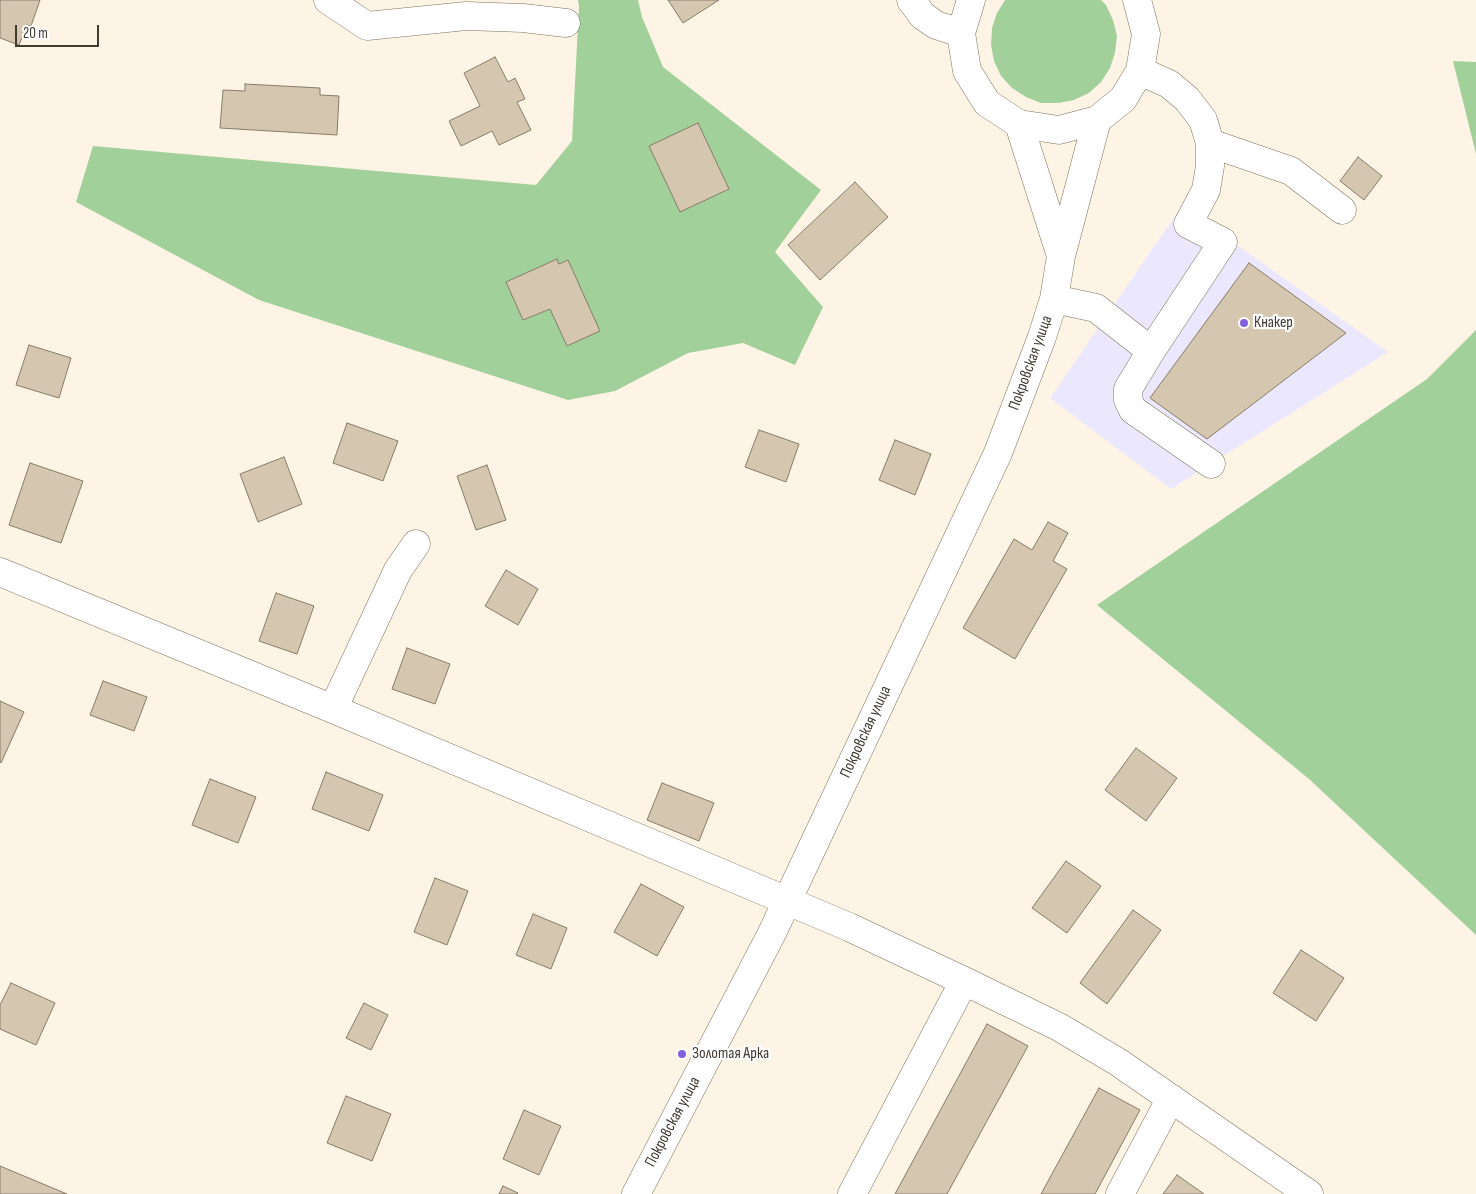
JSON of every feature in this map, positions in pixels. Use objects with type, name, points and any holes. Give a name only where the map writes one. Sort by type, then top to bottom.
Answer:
[{"type":"street","points":[[328,0],[367,26],[466,16],[523,18],[566,23]]},
{"type":"street","points":[[911,0],[923,16],[936,25],[961,33]]},
{"type":"street","points":[[971,0],[961,33],[967,70],[987,103],[1019,124],[1058,130],[1097,120],[1123,100],[1140,71],[1146,34],[1137,0]]},
{"type":"street","points":[[1140,71],[1169,84],[1186,99],[1203,120],[1210,143],[1210,166],[1206,190],[1188,224],[1223,242],[1128,389],[1128,400],[1133,410],[1211,464]]},
{"type":"street","name":"Покровская улица","points":[[642,1192],[786,902],[998,453],[1042,337],[1054,299],[1061,256],[1097,120]]},
{"type":"street","points":[[1019,124],[1061,256]]},
{"type":"street","points":[[1210,143],[1291,171],[1342,210]]},
{"type":"street","points":[[1054,299],[1096,308],[1151,352]]},
{"type":"street","points":[[333,709],[398,570],[416,544]]},
{"type":"street","points":[[0,572],[333,709],[786,902],[850,927],[964,981],[1059,1027],[1118,1062],[1309,1194]]},
{"type":"street","points":[[852,1194],[964,981]]},
{"type":"street","points":[[1120,1194],[1171,1098]]},
{"type":"shaded area","points":[[1182,206],[1388,352],[1171,489],[1050,398]]},
{"type":"green space","points":[[578,0],[638,0],[642,17],[663,67],[821,190],[775,252],[823,307],[795,365],[743,343],[688,353],[615,391],[568,400],[259,300],[76,202],[93,146],[536,185],[572,141]]},
{"type":"green space","points":[[1005,0],[1101,0],[1106,5],[1113,20],[1117,36],[1115,53],[1110,68],[1101,82],[1089,93],[1074,100],[1058,103],[1041,103],[1026,97],[1012,88],[1001,76],[994,61],[991,45],[992,28],[997,13]]},
{"type":"green space","points":[[1453,61],[1476,62],[1476,154]]},
{"type":"green space","points":[[1476,330],[1476,935],[1309,779],[1097,605],[1427,379]]},
{"type":"building","points":[[0,0],[40,0],[31,26],[27,25],[19,45],[0,38]]},
{"type":"building","points":[[668,0],[719,0],[683,23]]},
{"type":"building","points":[[495,57],[508,82],[515,78],[525,99],[517,102],[531,130],[499,145],[492,131],[461,146],[449,121],[480,106],[464,73]]},
{"type":"building","points":[[245,84],[320,88],[320,95],[339,96],[337,135],[220,128],[223,90],[245,91]]},
{"type":"building","points":[[698,123],[729,189],[680,212],[649,146]]},
{"type":"building","points":[[1358,157],[1382,176],[1364,200],[1340,181]]},
{"type":"building","points":[[855,182],[888,217],[820,280],[788,245]]},
{"type":"building","points":[[557,259],[559,264],[568,260],[600,331],[567,346],[550,309],[523,320],[506,282]]},
{"type":"building","points":[[1249,263],[1346,333],[1207,439],[1150,398]]},
{"type":"building","points":[[29,345],[71,358],[59,398],[16,385]]},
{"type":"building","points":[[347,423],[398,441],[383,481],[333,463]]},
{"type":"building","points":[[759,430],[799,444],[786,482],[745,467]]},
{"type":"building","points":[[895,440],[931,454],[915,495],[879,480]]},
{"type":"building","points":[[284,457],[302,504],[258,522],[240,474]]},
{"type":"building","points":[[30,463],[83,481],[61,543],[9,525]]},
{"type":"building","points":[[487,465],[506,520],[476,530],[457,476]]},
{"type":"building","points":[[1048,522],[1068,533],[1053,561],[1067,569],[1015,659],[963,628],[1014,539],[1032,550]]},
{"type":"building","points":[[506,570],[538,589],[518,625],[485,606]]},
{"type":"building","points":[[276,593],[314,606],[297,654],[259,641]]},
{"type":"building","points":[[407,648],[450,664],[435,704],[392,689]]},
{"type":"building","points":[[103,681],[147,697],[134,731],[90,715]]},
{"type":"building","points":[[0,701],[24,712],[1,763],[0,762]]},
{"type":"building","points":[[1136,748],[1177,778],[1146,821],[1105,790]]},
{"type":"building","points":[[326,772],[383,795],[369,831],[312,809]]},
{"type":"building","points":[[210,779],[256,797],[238,843],[192,825]]},
{"type":"building","points":[[662,783],[714,803],[699,841],[647,820]]},
{"type":"building","points":[[1066,861],[1101,886],[1067,933],[1032,908]]},
{"type":"building","points":[[435,878],[468,891],[447,945],[414,932]]},
{"type":"building","points":[[641,884],[684,907],[657,956],[614,932]]},
{"type":"building","points":[[1133,910],[1161,930],[1107,1004],[1080,983]]},
{"type":"building","points":[[533,914],[567,928],[551,969],[516,955]]},
{"type":"building","points":[[1301,950],[1344,978],[1316,1021],[1273,993]]},
{"type":"building","points":[[11,983],[55,1003],[36,1045],[0,1029],[0,1005]]},
{"type":"building","points":[[364,1003],[388,1015],[371,1050],[346,1038]]},
{"type":"building","points":[[987,1024],[1028,1046],[947,1194],[895,1194]]},
{"type":"building","points":[[1099,1088],[1140,1110],[1095,1194],[1041,1194]]},
{"type":"building","points":[[346,1096],[391,1114],[372,1161],[327,1143]]},
{"type":"building","points":[[524,1110],[561,1126],[539,1175],[503,1159]]},
{"type":"building","points":[[0,1166],[67,1194],[0,1194]]},
{"type":"building","points":[[1177,1175],[1204,1194],[1163,1194]]},
{"type":"building","points":[[503,1186],[518,1193],[499,1194]]},
{"type":"place","name":"Кнакер","points":[[1244,323]]},
{"type":"place","name":"Золотая Арка","points":[[682,1054]]}]
